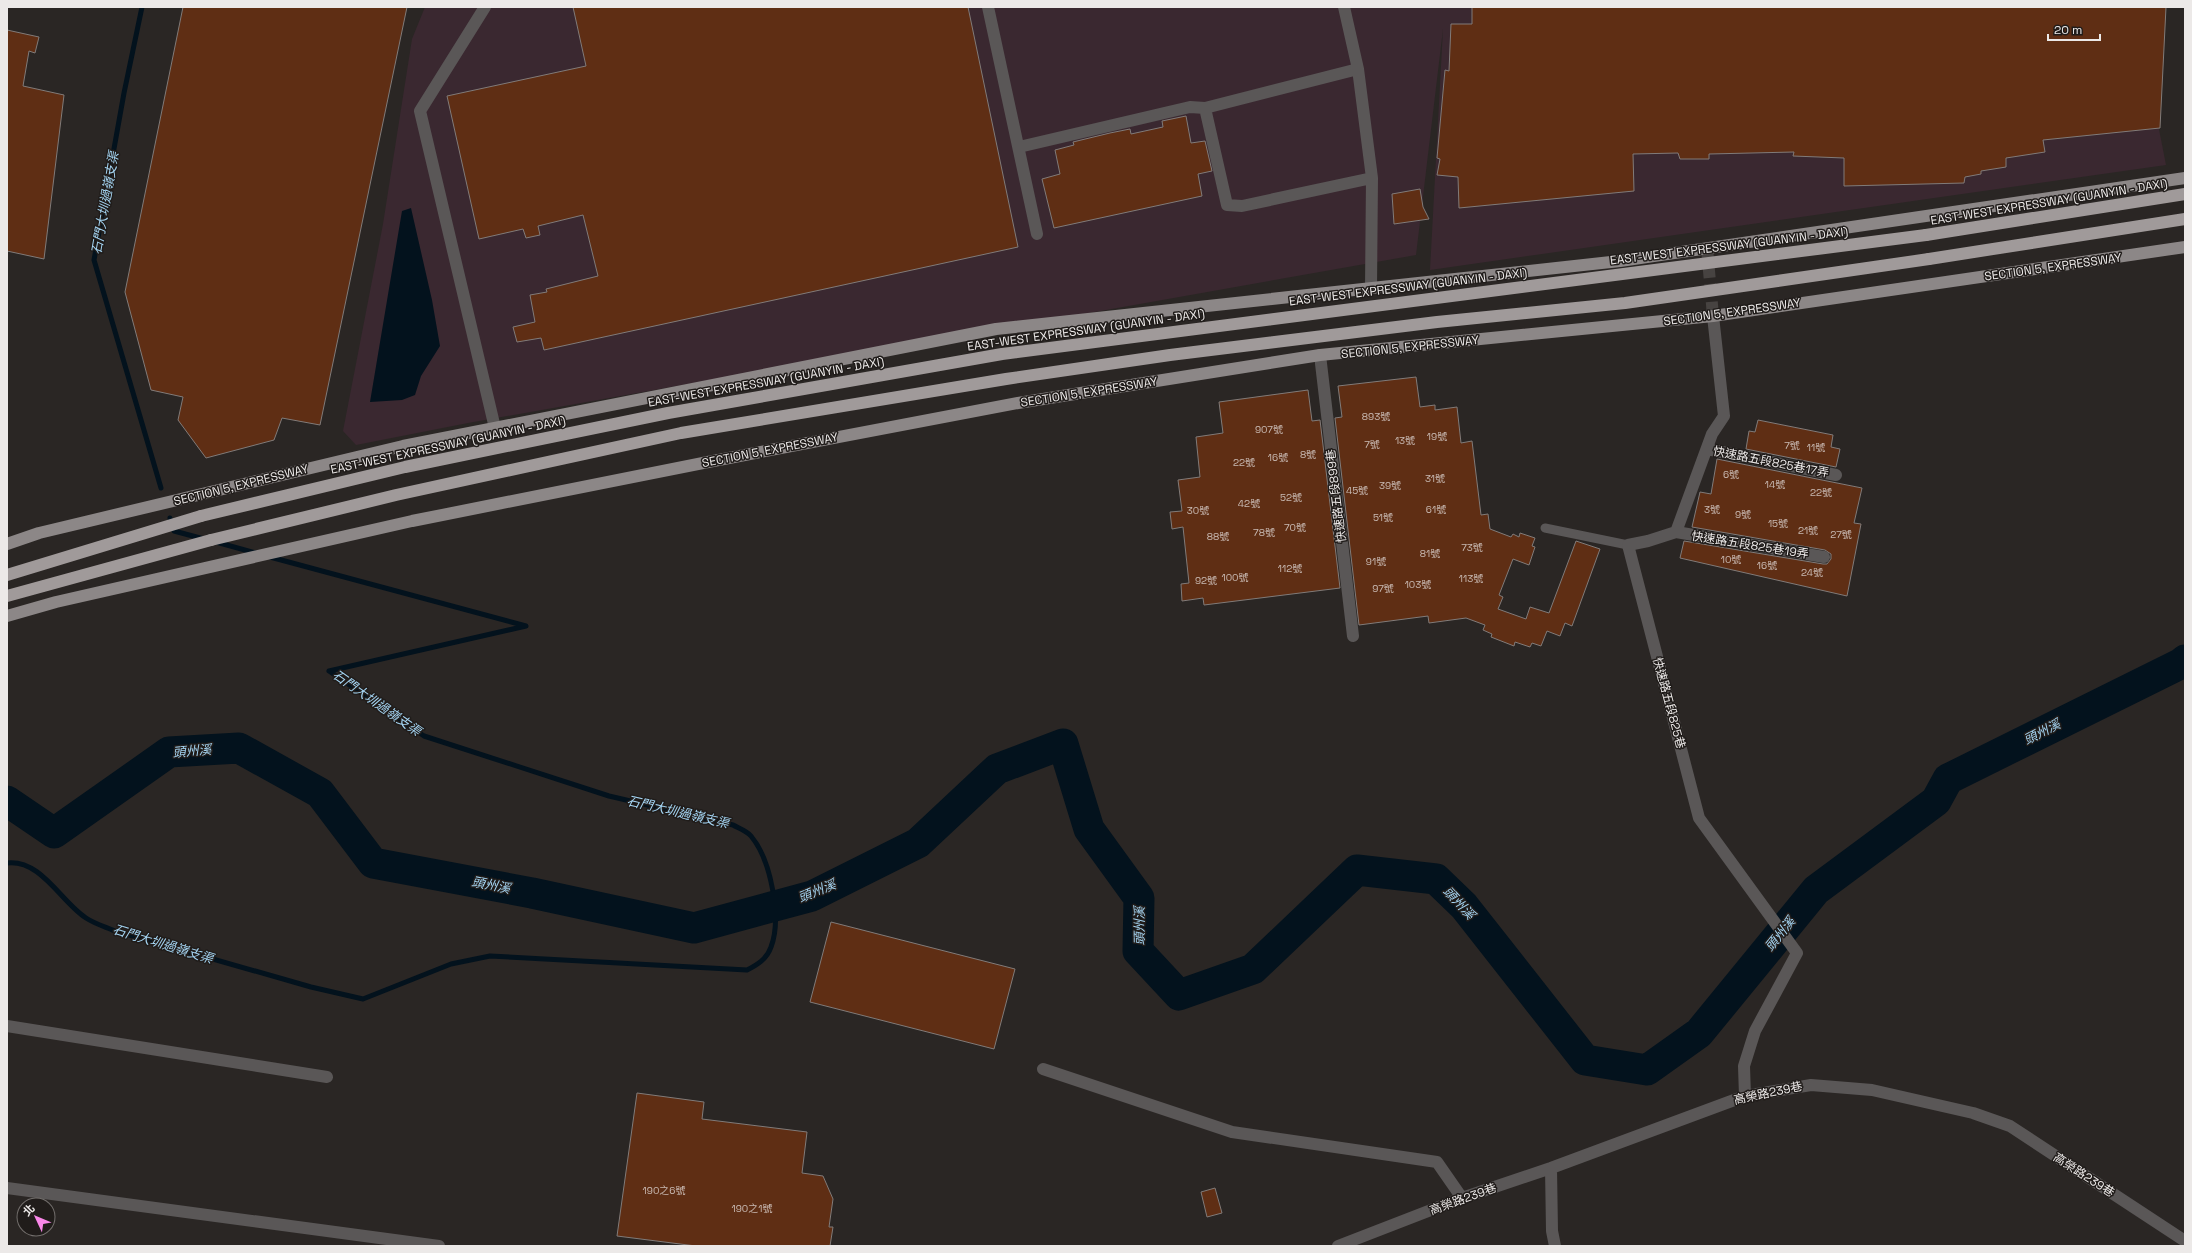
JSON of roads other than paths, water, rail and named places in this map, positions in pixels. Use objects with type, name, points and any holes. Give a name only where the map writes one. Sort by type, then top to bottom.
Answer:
[{"type":"highway","name":"EAST-WEST EXPRESSWAY (GUANYIN - DAXI)","points":[[7,575],[201,516],[405,467],[668,413],[1002,354],[1926,236],[2185,194]]},
{"type":"highway","points":[[7,596],[218,538],[396,496],[681,433],[1006,379],[1170,355],[1437,322],[1625,303],[1937,258],[2185,219]]},
{"type":"main road","name":"SECTION 5, EXPRESSWAY","points":[[7,544],[39,534],[403,446],[996,329],[1620,262],[2185,178]]},
{"type":"main road","name":"SECTION 5, EXPRESSWAY","points":[[7,616],[56,602],[412,521],[715,460],[1018,403],[1320,356],[1713,316],[2185,247]]},
{"type":"street","points":[[485,7],[420,111],[495,428]]},
{"type":"street","points":[[988,7],[1037,234]]},
{"type":"street","points":[[1344,7],[1358,69],[1372,178],[1371,288]]},
{"type":"street","points":[[1019,147],[1190,108],[1205,108],[1358,69]]},
{"type":"street","points":[[1205,108],[1227,205],[1242,206],[1372,178]]},
{"type":"street","points":[[1628,544],[1648,541],[1676,532],[1712,434],[1724,416],[1713,316]]},
{"type":"street","name":"快速路五段899巷","points":[[1320,356],[1353,636]]},
{"type":"street","name":"快速路五段825巷17弄","points":[[1707,449],[1836,474]]},
{"type":"street","name":"快速路五段825巷19弄","points":[[1676,532],[1824,557]]},
{"type":"street","name":"快速路五段825巷","points":[[1628,544],[1699,818],[1797,953],[1755,1031],[1744,1066],[1745,1096]]},
{"type":"street","points":[[7,1026],[327,1077]]},
{"type":"street","points":[[1044,1069],[1232,1132],[1437,1162],[1462,1198]]},
{"type":"street","name":"高榮路239巷","points":[[1338,1246],[1462,1198],[1551,1168],[1745,1096],[1811,1084],[1872,1090],[1973,1113],[2010,1126],[2185,1241]]},
{"type":"street","points":[[1551,1168],[1552,1231],[1555,1246]]},
{"type":"street","points":[[7,1188],[439,1246]]},
{"type":"lane","points":[[1545,528],[1628,544]]},
{"type":"water","points":[[411,208],[432,300],[440,346],[421,376],[415,395],[402,400],[370,402],[402,211]]},
{"type":"waterway","name":"石門大圳過嶺支渠","points":[[142,7],[124,93],[94,260],[161,488]]},
{"type":"waterway","name":"石門大圳過嶺支渠","points":[[170,518],[174,531],[204,539]]},
{"type":"waterway","name":"石門大圳過嶺支渠","points":[[216,542],[256,553]]},
{"type":"waterway","name":"石門大圳過嶺支渠","points":[[7,863],[19,864],[40,874],[86,918],[115,931],[311,987],[363,999],[451,964],[490,956],[747,970],[758,964],[767,955],[774,935],[775,905],[773,890],[764,859],[758,846],[747,833],[733,825],[609,796],[424,736],[329,671],[526,626],[270,557]]},
{"type":"waterway","name":"頭州溪","points":[[7,801],[54,833],[169,752],[239,748],[320,793],[373,863],[532,893],[694,928],[812,896],[918,843],[997,769],[1063,744],[1089,829],[1139,898],[1138,951],[1179,995],[1253,969],[1357,870],[1436,879],[1464,906],[1585,1060],[1647,1070],[1699,1033],[1816,890],[1936,801],[1948,779],[2180,664],[2185,660]]},
{"type":"tunnel","points":[[1707,248],[1713,316]]}]
